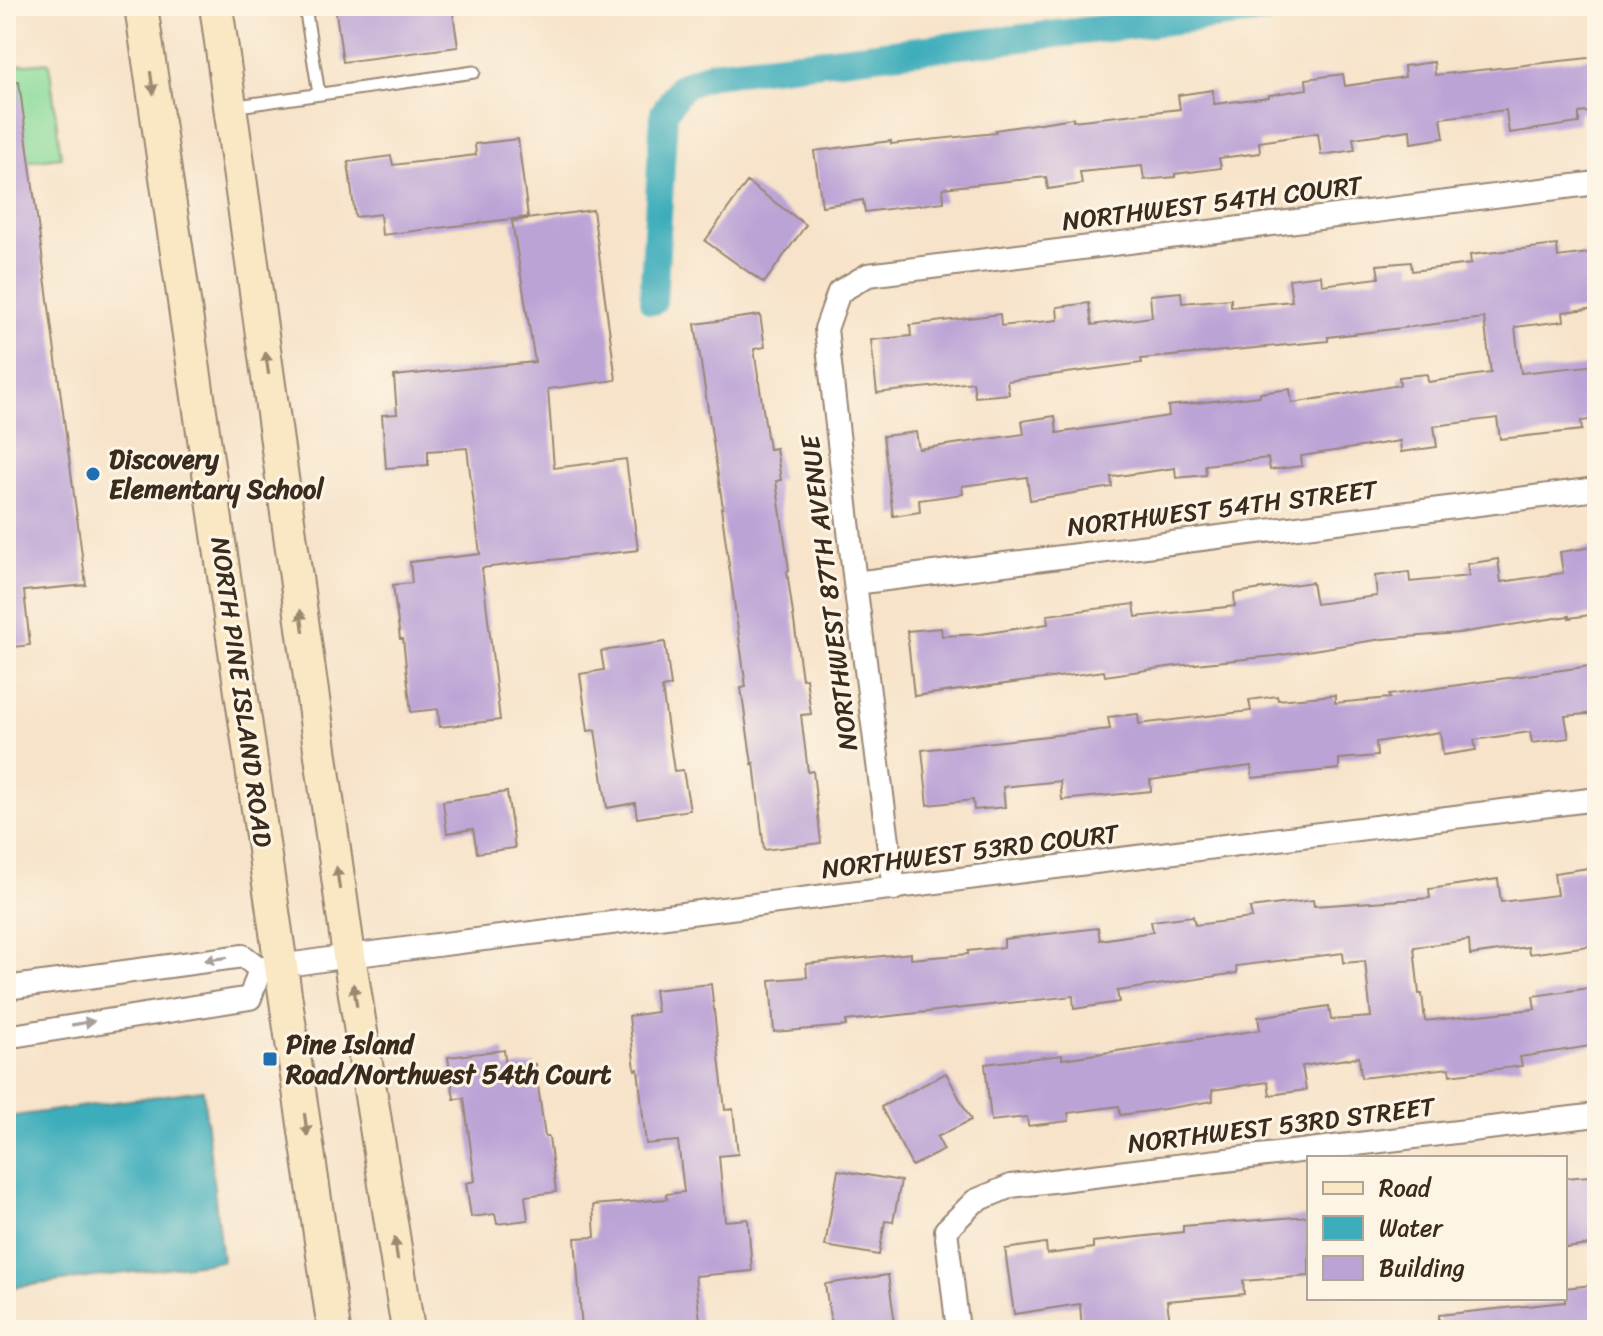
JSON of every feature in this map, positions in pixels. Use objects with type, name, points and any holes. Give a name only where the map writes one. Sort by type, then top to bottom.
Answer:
[{"type":"main road","name":"NORTH PINE ISLAND ROAD","points":[[141,6],[235,638],[272,968],[334,1330]]},
{"type":"main road","points":[[216,6],[349,956],[408,1330]]},
{"type":"street","name":"NORTHWEST 54TH COURT","points":[[839,292],[868,275],[1597,183]]},
{"type":"street","name":"NORTHWEST 87TH AVENUE","points":[[839,292],[826,329],[894,889]]},
{"type":"street","name":"NORTHWEST 54TH STREET","points":[[855,583],[1597,489]]},
{"type":"street","name":"NORTHWEST 53RD COURT","points":[[349,956],[1597,799]]},
{"type":"street","points":[[6,988],[243,956],[272,968],[349,956]]},
{"type":"street","points":[[6,1037],[250,998],[272,968]]},
{"type":"street","name":"NORTHWEST 53RD STREET","points":[[958,1330],[946,1230],[975,1201],[1011,1186],[1597,1115]]},
{"type":"lane","points":[[305,7],[319,94]]},
{"type":"lane","points":[[231,108],[474,72]]},
{"type":"green space","points":[[49,62],[61,157],[6,164],[6,66]]},
{"type":"water","points":[[203,1090],[222,1261],[6,1288],[6,1117]]},
{"type":"building","points":[[335,6],[452,6],[458,47],[343,62]]},
{"type":"building","points":[[1597,57],[1597,111],[1579,113],[1579,123],[1509,133],[1506,110],[1441,118],[1444,138],[1411,143],[1410,130],[1353,138],[1355,150],[1321,155],[1318,133],[1259,142],[1260,153],[1219,158],[1221,168],[1175,174],[1175,177],[1144,180],[1142,166],[1080,172],[1082,184],[1048,189],[1046,177],[943,188],[944,202],[865,212],[863,200],[822,206],[814,151],[996,133],[995,130],[1073,118],[1073,121],[1180,109],[1178,95],[1213,90],[1214,104],[1269,97],[1307,89],[1306,79],[1343,74],[1345,86],[1405,77],[1404,66],[1434,62],[1435,75]]},
{"type":"building","points":[[19,82],[86,585],[24,591],[30,645],[6,648],[6,83]]},
{"type":"building","points":[[518,139],[528,217],[382,235],[380,214],[355,217],[348,162],[391,156],[393,165],[476,155],[475,144]]},
{"type":"building","points":[[747,182],[806,225],[764,283],[705,241]]},
{"type":"building","points":[[593,210],[616,380],[548,389],[554,468],[626,459],[638,550],[482,568],[500,720],[440,727],[438,709],[411,712],[393,585],[412,583],[410,562],[480,554],[467,448],[428,451],[428,465],[386,468],[382,415],[397,414],[394,376],[535,362],[512,221]]},
{"type":"building","points":[[1557,245],[1558,257],[1597,252],[1597,308],[1563,312],[1564,321],[1515,327],[1518,353],[1521,373],[1597,365],[1597,419],[1581,421],[1582,430],[1500,439],[1497,418],[1434,426],[1437,447],[1401,452],[1400,441],[1301,456],[1302,466],[1270,470],[1268,458],[1205,465],[1206,475],[1176,478],[1175,468],[1111,477],[1112,487],[1030,500],[1027,477],[962,486],[963,494],[919,500],[920,512],[893,516],[883,436],[916,432],[919,449],[1024,434],[1022,421],[1055,416],[1057,433],[1169,416],[1168,406],[1260,396],[1260,393],[1290,389],[1292,403],[1400,385],[1399,377],[1427,374],[1428,382],[1491,373],[1484,318],[1328,337],[1328,341],[1141,359],[1142,363],[1007,381],[1009,394],[975,397],[973,382],[877,393],[871,340],[911,336],[910,325],[1000,314],[1001,326],[1058,320],[1057,307],[1089,303],[1092,325],[1152,317],[1150,295],[1181,292],[1182,303],[1231,299],[1231,307],[1292,301],[1289,279],[1321,275],[1322,285],[1379,278],[1377,265],[1411,262],[1412,271],[1471,264],[1470,255]]},
{"type":"building","points":[[760,315],[765,347],[754,349],[769,449],[776,448],[781,480],[776,481],[787,571],[802,679],[806,678],[811,714],[801,715],[808,772],[813,771],[821,843],[764,850],[741,688],[746,687],[723,508],[695,324]]},
{"type":"building","points":[[1594,547],[1597,614],[1459,633],[1382,639],[1275,656],[1105,676],[1104,671],[914,696],[907,631],[941,628],[942,636],[981,634],[1048,624],[1047,615],[1134,604],[1136,617],[1235,606],[1234,593],[1312,582],[1316,604],[1377,596],[1375,576],[1409,572],[1410,582],[1469,576],[1467,564],[1498,559],[1501,582],[1563,573],[1560,552]]},
{"type":"building","points":[[665,642],[671,686],[662,688],[674,771],[683,770],[690,810],[637,818],[635,803],[607,808],[595,730],[588,731],[580,674],[604,670],[601,651]]},
{"type":"building","points":[[1597,665],[1597,713],[1565,716],[1569,738],[1532,743],[1530,732],[1474,740],[1476,750],[1443,755],[1440,732],[1376,742],[1377,756],[1339,759],[1339,769],[1252,778],[1251,766],[1150,780],[1151,791],[1062,800],[1060,781],[1003,787],[1005,807],[974,810],[973,800],[928,805],[922,750],[1110,729],[1108,717],[1138,714],[1139,724],[1251,711],[1249,700],[1277,696],[1278,700],[1335,695],[1335,703],[1390,698],[1389,695]]},
{"type":"building","points":[[507,792],[515,848],[477,853],[473,829],[447,833],[443,801]]},
{"type":"building","points":[[1589,868],[1597,945],[1529,954],[1528,947],[1470,955],[1469,940],[1414,947],[1425,1021],[1535,1009],[1533,996],[1597,987],[1597,1045],[1520,1057],[1522,1066],[1450,1075],[1449,1068],[1361,1078],[1359,1057],[1302,1066],[1306,1090],[1270,1095],[1268,1082],[1212,1090],[1213,1101],[1164,1109],[1120,1115],[1119,1106],[1068,1113],[1069,1121],[1028,1126],[1027,1117],[991,1121],[985,1064],[1062,1055],[1062,1059],[1260,1030],[1258,1017],[1329,1006],[1331,1020],[1371,1017],[1365,961],[1344,963],[1343,953],[1236,966],[1237,973],[1117,991],[1119,1002],[1074,1009],[1073,996],[846,1021],[846,1026],[774,1032],[770,980],[807,977],[806,964],[911,953],[911,959],[968,954],[968,951],[1004,947],[1004,939],[1098,928],[1100,940],[1153,932],[1151,921],[1193,916],[1195,925],[1252,918],[1250,908],[1313,900],[1314,906],[1430,898],[1429,889],[1498,879],[1501,902],[1557,895],[1554,873]]},
{"type":"building","points":[[711,984],[725,1110],[733,1109],[738,1154],[719,1156],[725,1221],[748,1219],[752,1271],[695,1276],[701,1330],[582,1330],[575,1238],[595,1237],[593,1205],[667,1199],[666,1194],[684,1192],[678,1141],[646,1144],[629,1016],[657,1012],[654,990]]},
{"type":"building","points":[[504,1050],[506,1068],[535,1064],[556,1192],[525,1196],[528,1220],[497,1224],[495,1214],[471,1217],[466,1183],[475,1181],[464,1098],[454,1099],[448,1057]]},
{"type":"building","points":[[946,1073],[971,1120],[937,1137],[944,1150],[912,1166],[881,1107]]},
{"type":"building","points":[[838,1170],[901,1181],[893,1222],[885,1221],[879,1255],[825,1246]]},
{"type":"building","points":[[1597,1176],[1597,1244],[1567,1248],[1567,1178]]},
{"type":"building","points":[[1307,1216],[1307,1276],[1243,1281],[1244,1294],[1167,1301],[1171,1330],[1082,1330],[1080,1304],[1014,1314],[1005,1249],[1046,1243],[1047,1254],[1093,1248],[1093,1242],[1183,1232],[1183,1226]]},
{"type":"building","points":[[888,1275],[896,1330],[832,1330],[825,1284]]},
{"type":"building","points":[[1592,1285],[1594,1297],[1597,1297],[1597,1330],[1439,1330],[1439,1315],[1565,1302],[1567,1288]]},
{"type":"waterway","points":[[653,301],[664,113],[681,87],[712,74],[1297,6]]},
{"type":"place","name":"Discovery Elementary School","points":[[93,474]]},
{"type":"place","name":"Pine Island Road/Northwest 54th Court","points":[[270,1059]]}]
